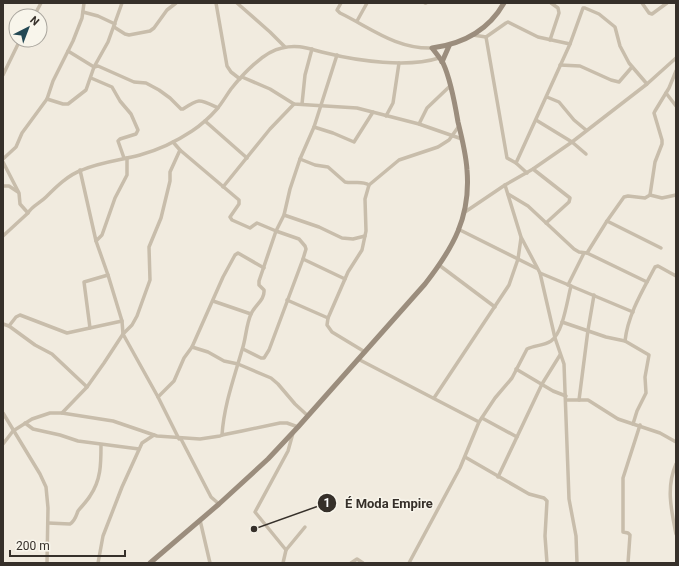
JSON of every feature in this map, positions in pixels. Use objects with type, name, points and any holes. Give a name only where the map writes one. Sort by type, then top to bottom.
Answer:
[{"type":"street","points":[[3,159],[16,147],[22,133],[47,99],[52,81],[73,41],[84,12],[84,3]]},
{"type":"street","points":[[47,99],[68,104],[86,90],[94,67],[108,42],[122,3]]},
{"type":"street","points":[[84,12],[98,16],[114,25],[125,34],[129,35],[150,31],[154,28],[167,10],[176,3]]},
{"type":"street","points":[[216,3],[228,66],[231,72],[241,78],[270,89],[294,104],[351,107],[419,124],[462,139]]},
{"type":"street","points":[[237,3],[285,47]]},
{"type":"street","points":[[341,3],[337,10],[398,43],[414,47],[432,48],[450,46],[473,35],[493,19],[504,3]]},
{"type":"street","points":[[356,21],[366,3]]},
{"type":"street","points":[[550,40],[559,13],[558,8],[551,3]]},
{"type":"street","points":[[642,3],[649,13],[652,14],[667,3]]},
{"type":"street","points":[[516,163],[570,44],[582,10],[585,8],[599,14],[615,27],[620,46],[632,67],[647,84]]},
{"type":"street","points":[[473,35],[486,37],[508,22],[538,37],[570,44]]},
{"type":"street","points":[[486,37],[507,158],[516,163],[527,173]]},
{"type":"street","points":[[3,236],[28,213],[31,208],[47,196],[60,183],[80,170],[147,152],[173,142],[192,131],[218,108],[241,78],[272,50],[300,46],[337,55],[374,60],[426,62],[441,60],[450,46]]},
{"type":"street","points":[[3,75],[16,48]]},
{"type":"street","points":[[150,563],[252,474],[293,433],[420,289],[439,266],[453,244],[465,212],[467,177],[462,139],[450,86],[441,60],[432,48]]},
{"type":"street","points":[[302,104],[305,75],[312,49]]},
{"type":"street","points":[[68,52],[94,67],[98,66],[134,82],[146,83],[152,86],[165,94],[181,109],[194,102],[202,101],[218,108]]},
{"type":"street","points":[[222,434],[226,401],[238,364],[251,314],[263,297],[264,290],[259,284],[276,231],[284,215],[290,189],[300,159],[314,127],[337,55]]},
{"type":"street","points":[[465,212],[505,185],[527,173],[572,142],[647,84],[675,60]]},
{"type":"street","points":[[386,116],[393,103],[399,62]]},
{"type":"street","points":[[560,65],[580,66],[619,82],[632,67]]},
{"type":"street","points":[[650,195],[655,162],[662,140],[654,113],[671,84],[676,71]]},
{"type":"street","points":[[91,78],[112,87],[120,101],[131,114],[138,133],[118,141],[126,158],[127,175],[115,198],[102,235],[96,241]]},
{"type":"street","points":[[419,124],[427,108],[450,86]]},
{"type":"street","points":[[666,93],[676,106]]},
{"type":"street","points":[[547,97],[559,102],[574,120],[586,130]]},
{"type":"street","points":[[223,187],[270,129],[294,104]]},
{"type":"street","points":[[314,127],[354,142],[373,112]]},
{"type":"street","points":[[536,120],[572,142],[586,154]]},
{"type":"street","points":[[205,121],[247,158]]},
{"type":"street","points":[[365,352],[332,332],[327,325],[328,318],[348,272],[362,250],[365,236],[365,199],[369,185],[399,160],[438,147],[449,140],[451,135],[459,126]]},
{"type":"street","points":[[173,142],[180,150],[199,165],[239,202],[230,217],[232,220],[250,228],[257,223],[302,242],[306,249],[281,319],[266,355],[261,358],[242,349]]},
{"type":"street","points":[[62,413],[87,387],[123,334],[135,321],[150,280],[149,247],[161,218],[170,181],[170,172],[180,150]]},
{"type":"street","points":[[300,159],[315,165],[328,167],[345,182],[361,181],[369,185]]},
{"type":"street","points":[[3,162],[19,193],[20,204],[28,213]]},
{"type":"street","points":[[533,169],[570,198],[569,202],[546,223]]},
{"type":"street","points":[[80,170],[96,241],[122,321],[123,334],[211,497],[219,504]]},
{"type":"street","points":[[505,185],[521,237],[540,274],[555,338],[564,364],[569,499],[576,536],[578,563]]},
{"type":"street","points":[[3,186],[9,186],[19,193]]},
{"type":"street","points":[[508,194],[528,206],[574,249],[586,253],[647,282]]},
{"type":"street","points":[[409,563],[447,494],[479,422],[495,398],[512,378],[527,349],[543,345],[555,338],[562,322],[570,286],[586,253],[624,197],[645,198],[650,195],[662,198],[676,195]]},
{"type":"street","points":[[284,215],[319,227],[342,238],[353,239],[365,236]]},
{"type":"street","points":[[607,221],[661,248]]},
{"type":"street","points":[[458,229],[537,268]]},
{"type":"street","points":[[434,398],[509,285],[518,259],[521,237]]},
{"type":"street","points":[[158,397],[174,381],[184,358],[192,347],[236,253],[264,268]]},
{"type":"street","points":[[303,259],[345,279]]},
{"type":"street","points":[[439,266],[495,307]]},
{"type":"street","points":[[625,341],[627,326],[656,266],[676,276]]},
{"type":"street","points":[[540,274],[633,312]]},
{"type":"street","points":[[90,328],[84,282],[108,275]]},
{"type":"street","points":[[579,400],[594,295]]},
{"type":"street","points":[[287,300],[328,318]]},
{"type":"street","points":[[213,301],[251,314]]},
{"type":"street","points":[[9,326],[16,317],[20,315],[40,322],[63,333],[122,321]]},
{"type":"street","points":[[562,322],[606,337],[625,341],[648,354],[650,358],[646,377],[646,394],[637,411],[634,424]]},
{"type":"street","points":[[3,324],[9,326],[35,345],[52,354],[87,387]]},
{"type":"street","points":[[192,347],[208,352],[224,361],[238,364],[275,381],[291,400],[308,416]]},
{"type":"street","points":[[498,477],[542,384],[560,355]]},
{"type":"street","points":[[358,359],[479,422]]},
{"type":"street","points":[[516,369],[566,398],[588,400],[618,419],[640,425],[676,442]]},
{"type":"street","points":[[3,413],[44,481],[46,487],[48,523],[47,563]]},
{"type":"street","points":[[3,444],[13,431],[25,423],[41,415],[62,413],[113,421],[154,436],[180,439],[200,439],[220,436],[222,434],[280,423],[288,423],[298,427]]},
{"type":"street","points":[[482,418],[517,437]]},
{"type":"street","points":[[25,423],[38,431],[60,435],[78,441],[139,449]]},
{"type":"street","points":[[628,563],[630,536],[628,533],[623,532],[623,482],[640,425]]},
{"type":"street","points":[[286,550],[255,512],[288,451],[293,433]]},
{"type":"street","points":[[98,563],[101,543],[119,493],[142,443],[154,436]]},
{"type":"street","points":[[48,523],[73,523],[79,511],[92,493],[100,476],[101,445]]},
{"type":"street","points":[[464,457],[529,494],[547,501],[545,536],[547,563]]},
{"type":"street","points":[[676,464],[672,475],[672,482],[669,487],[676,534]]},
{"type":"street","points":[[200,520],[210,563]]},
{"type":"street","points":[[283,563],[286,550],[305,527]]},
{"type":"street","points":[[351,563],[357,559],[363,563]]},
{"type":"place","name":"É Moda Empire","points":[[254,529]]}]
